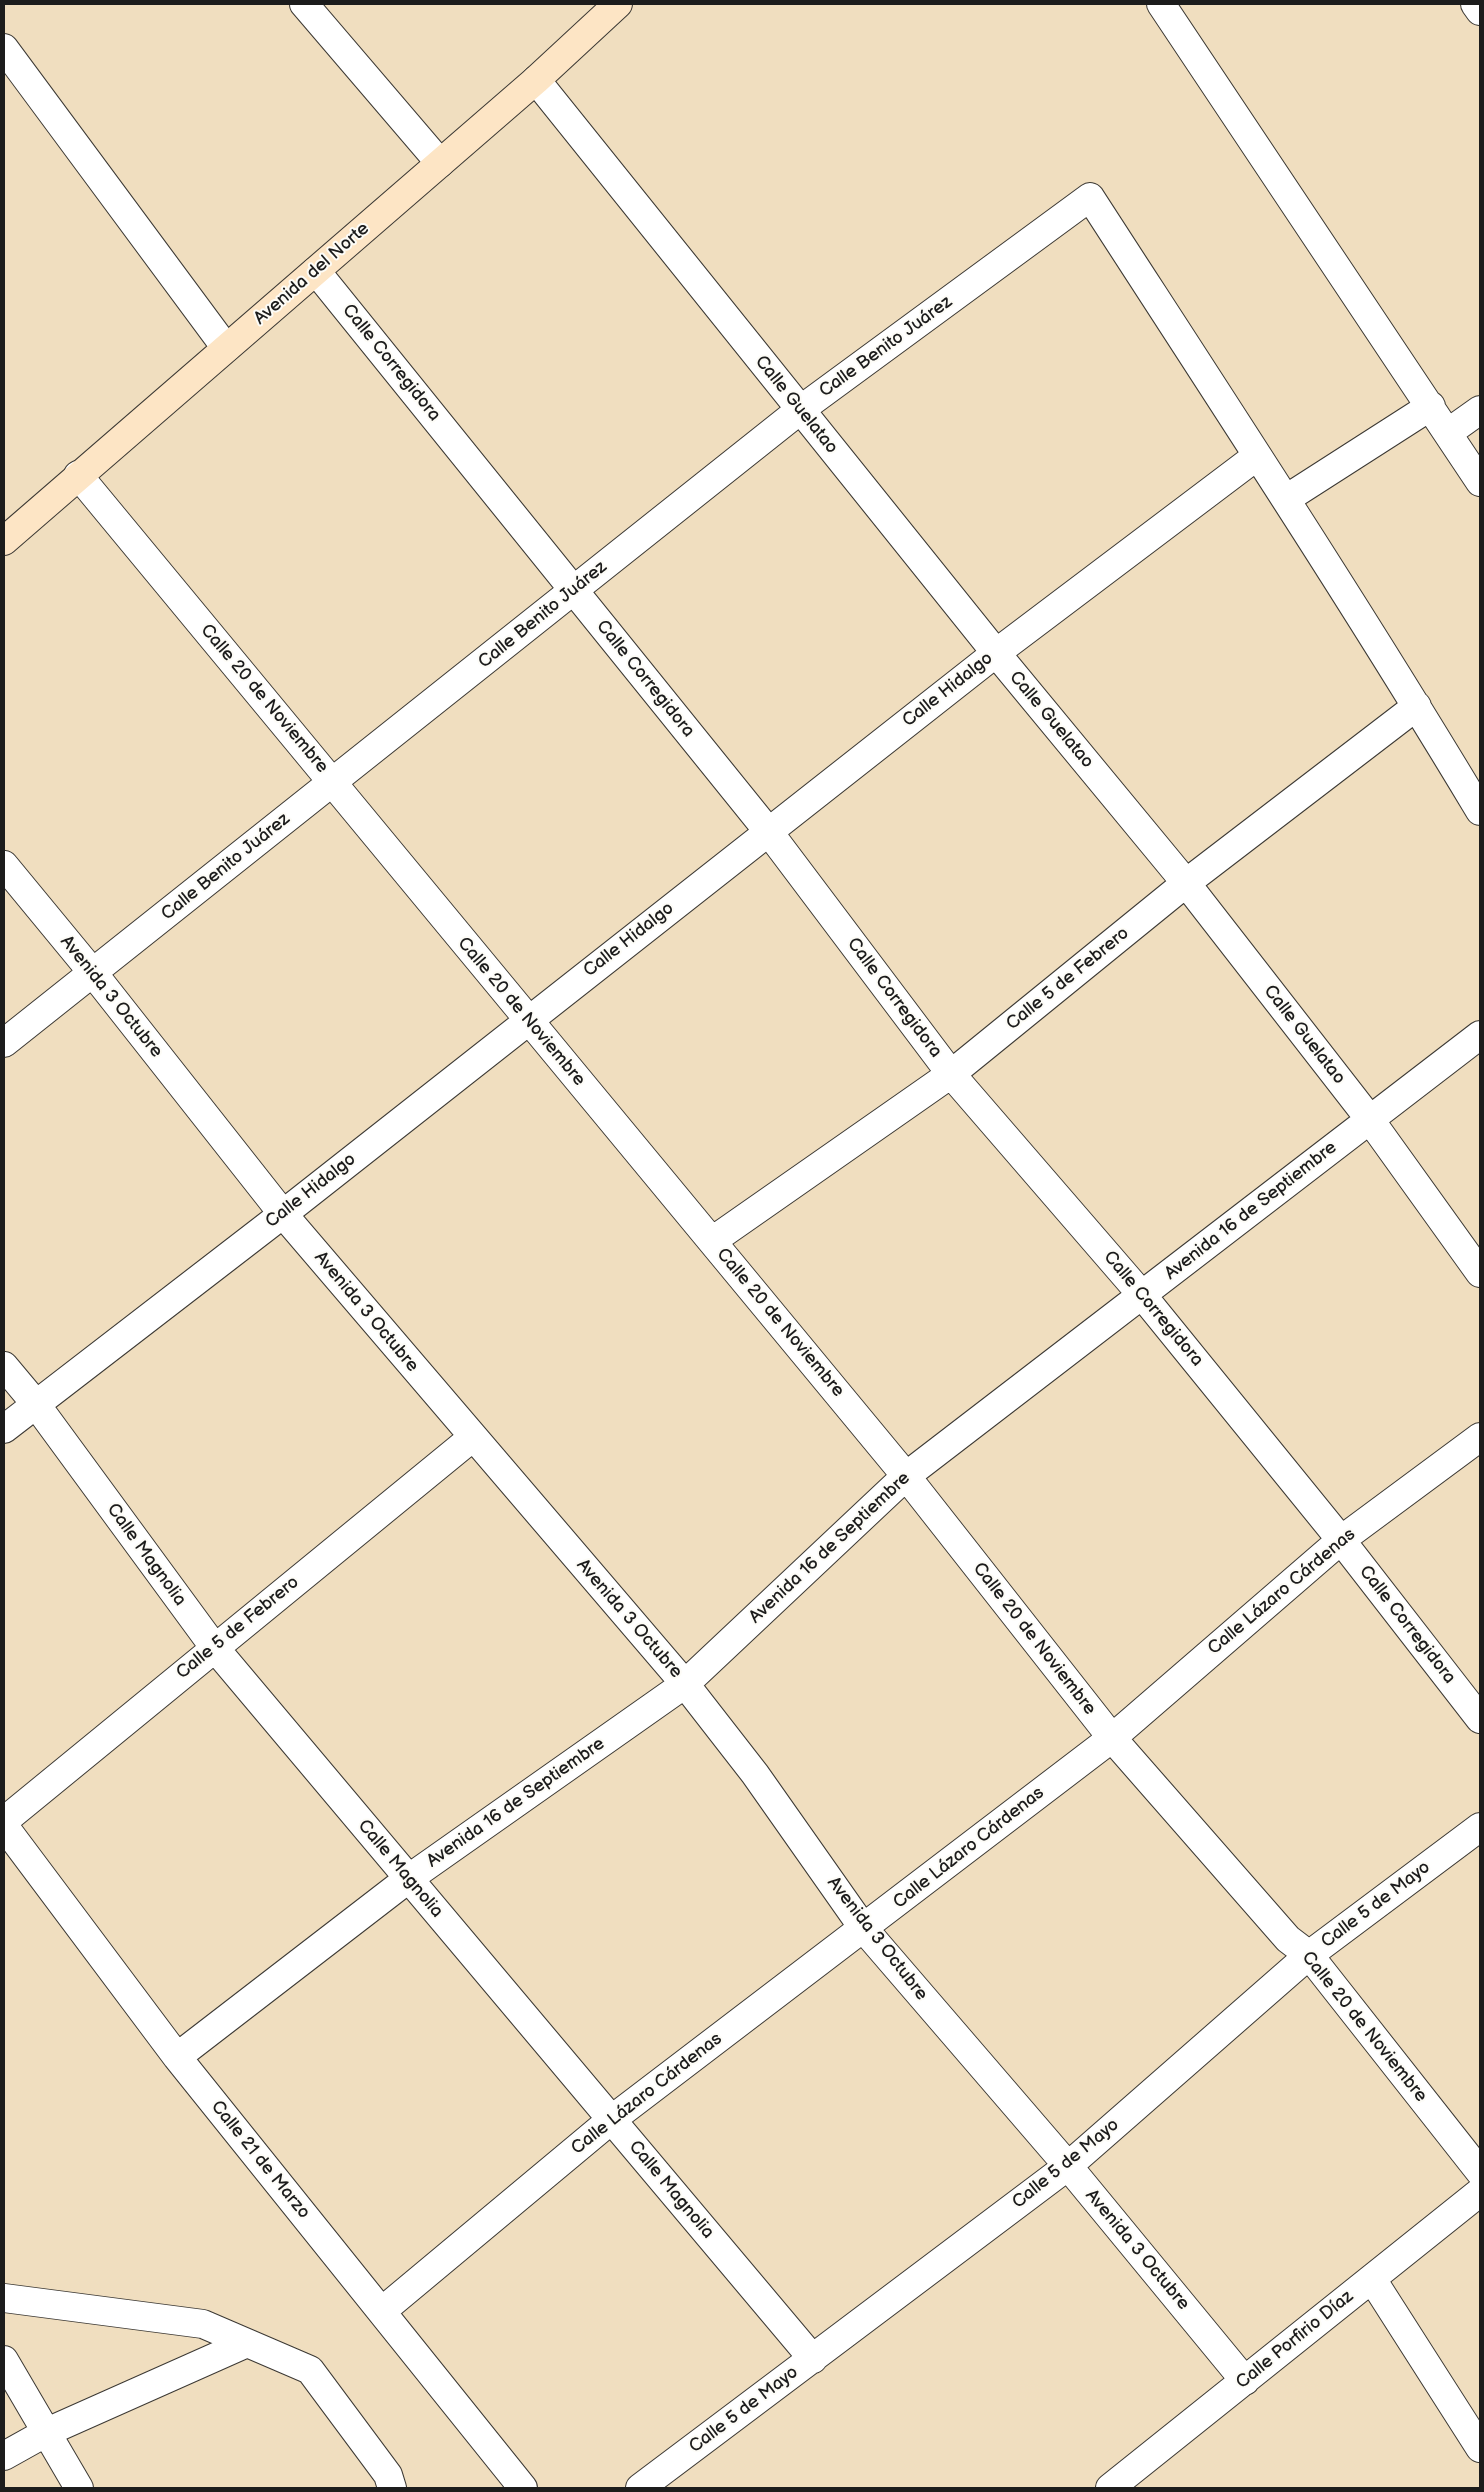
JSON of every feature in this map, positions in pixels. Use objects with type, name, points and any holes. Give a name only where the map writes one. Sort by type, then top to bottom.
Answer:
[{"type":"street","points":[[304,4],[440,163]]},
{"type":"street","name":"Avenida del Norte","points":[[4,541],[536,80],[618,4]]},
{"type":"street","points":[[1161,4],[1449,432],[1480,482]]},
{"type":"street","points":[[1475,4],[1480,10]]},
{"type":"street","points":[[4,48],[226,348]]},
{"type":"street","name":"Calle Guelatao","points":[[536,80],[996,653],[1186,883],[1370,1120],[1480,1273]]},
{"type":"street","name":"Calle Benito Juárez","points":[[4,1043],[800,410],[1090,197],[1257,456]]},
{"type":"street","name":"Calle Corregidora","points":[[316,271],[768,831],[951,1074],[1142,1295],[1341,1540],[1480,1719]]},
{"type":"street","points":[[1286,499],[1431,406]]},
{"type":"street","points":[[1449,432],[1480,410]]},
{"type":"street","points":[[1257,456],[1478,803]]},
{"type":"street","name":"Calle Hidalgo","points":[[4,1429],[35,1403],[283,1214],[527,1019],[996,653],[1257,456]]},
{"type":"street","name":"Calle 20 de Noviembre","points":[[78,475],[906,1476],[1112,1738],[1288,1939],[1309,1955],[1480,2172]]},
{"type":"street","name":"Calle 5 de Febrero","points":[[712,1242],[951,1074],[1186,883],[1417,706]]},
{"type":"street","name":"Avenida 3 Octubre","points":[[4,864],[93,973],[283,1214],[685,1684],[755,1774],[864,1928],[1068,2166],[1245,2381]]},
{"type":"street","name":"Avenida 16 de Septiembre","points":[[177,2057],[408,1878],[685,1684],[906,1476],[1480,1035]]},
{"type":"street","name":"Calle Magnolia","points":[[4,1366],[35,1403],[214,1647],[814,2359]]},
{"type":"street","name":"Calle 5 de Febrero","points":[[4,1821],[214,1647],[473,1437]]},
{"type":"street","name":"Calle Lázaro Cárdenas","points":[[382,2310],[612,2120],[1112,1738],[1341,1540],[1480,1437]]},
{"type":"street","name":"Calle 21 de Marzo","points":[[4,1826],[177,2057],[523,2488]]},
{"type":"street","name":"Calle 5 de Mayo","points":[[640,2488],[768,2391],[814,2359],[1068,2166],[1309,1955],[1480,1827]]},
{"type":"street","name":"Calle Porfirio Díaz","points":[[1110,2488],[1480,2192]]},
{"type":"street","points":[[1372,2279],[1480,2448]]},
{"type":"street","points":[[4,2298],[203,2324],[310,2370],[388,2475],[392,2488]]},
{"type":"street","points":[[4,2456],[47,2432],[247,2343]]},
{"type":"street","points":[[4,2360],[79,2488]]}]
